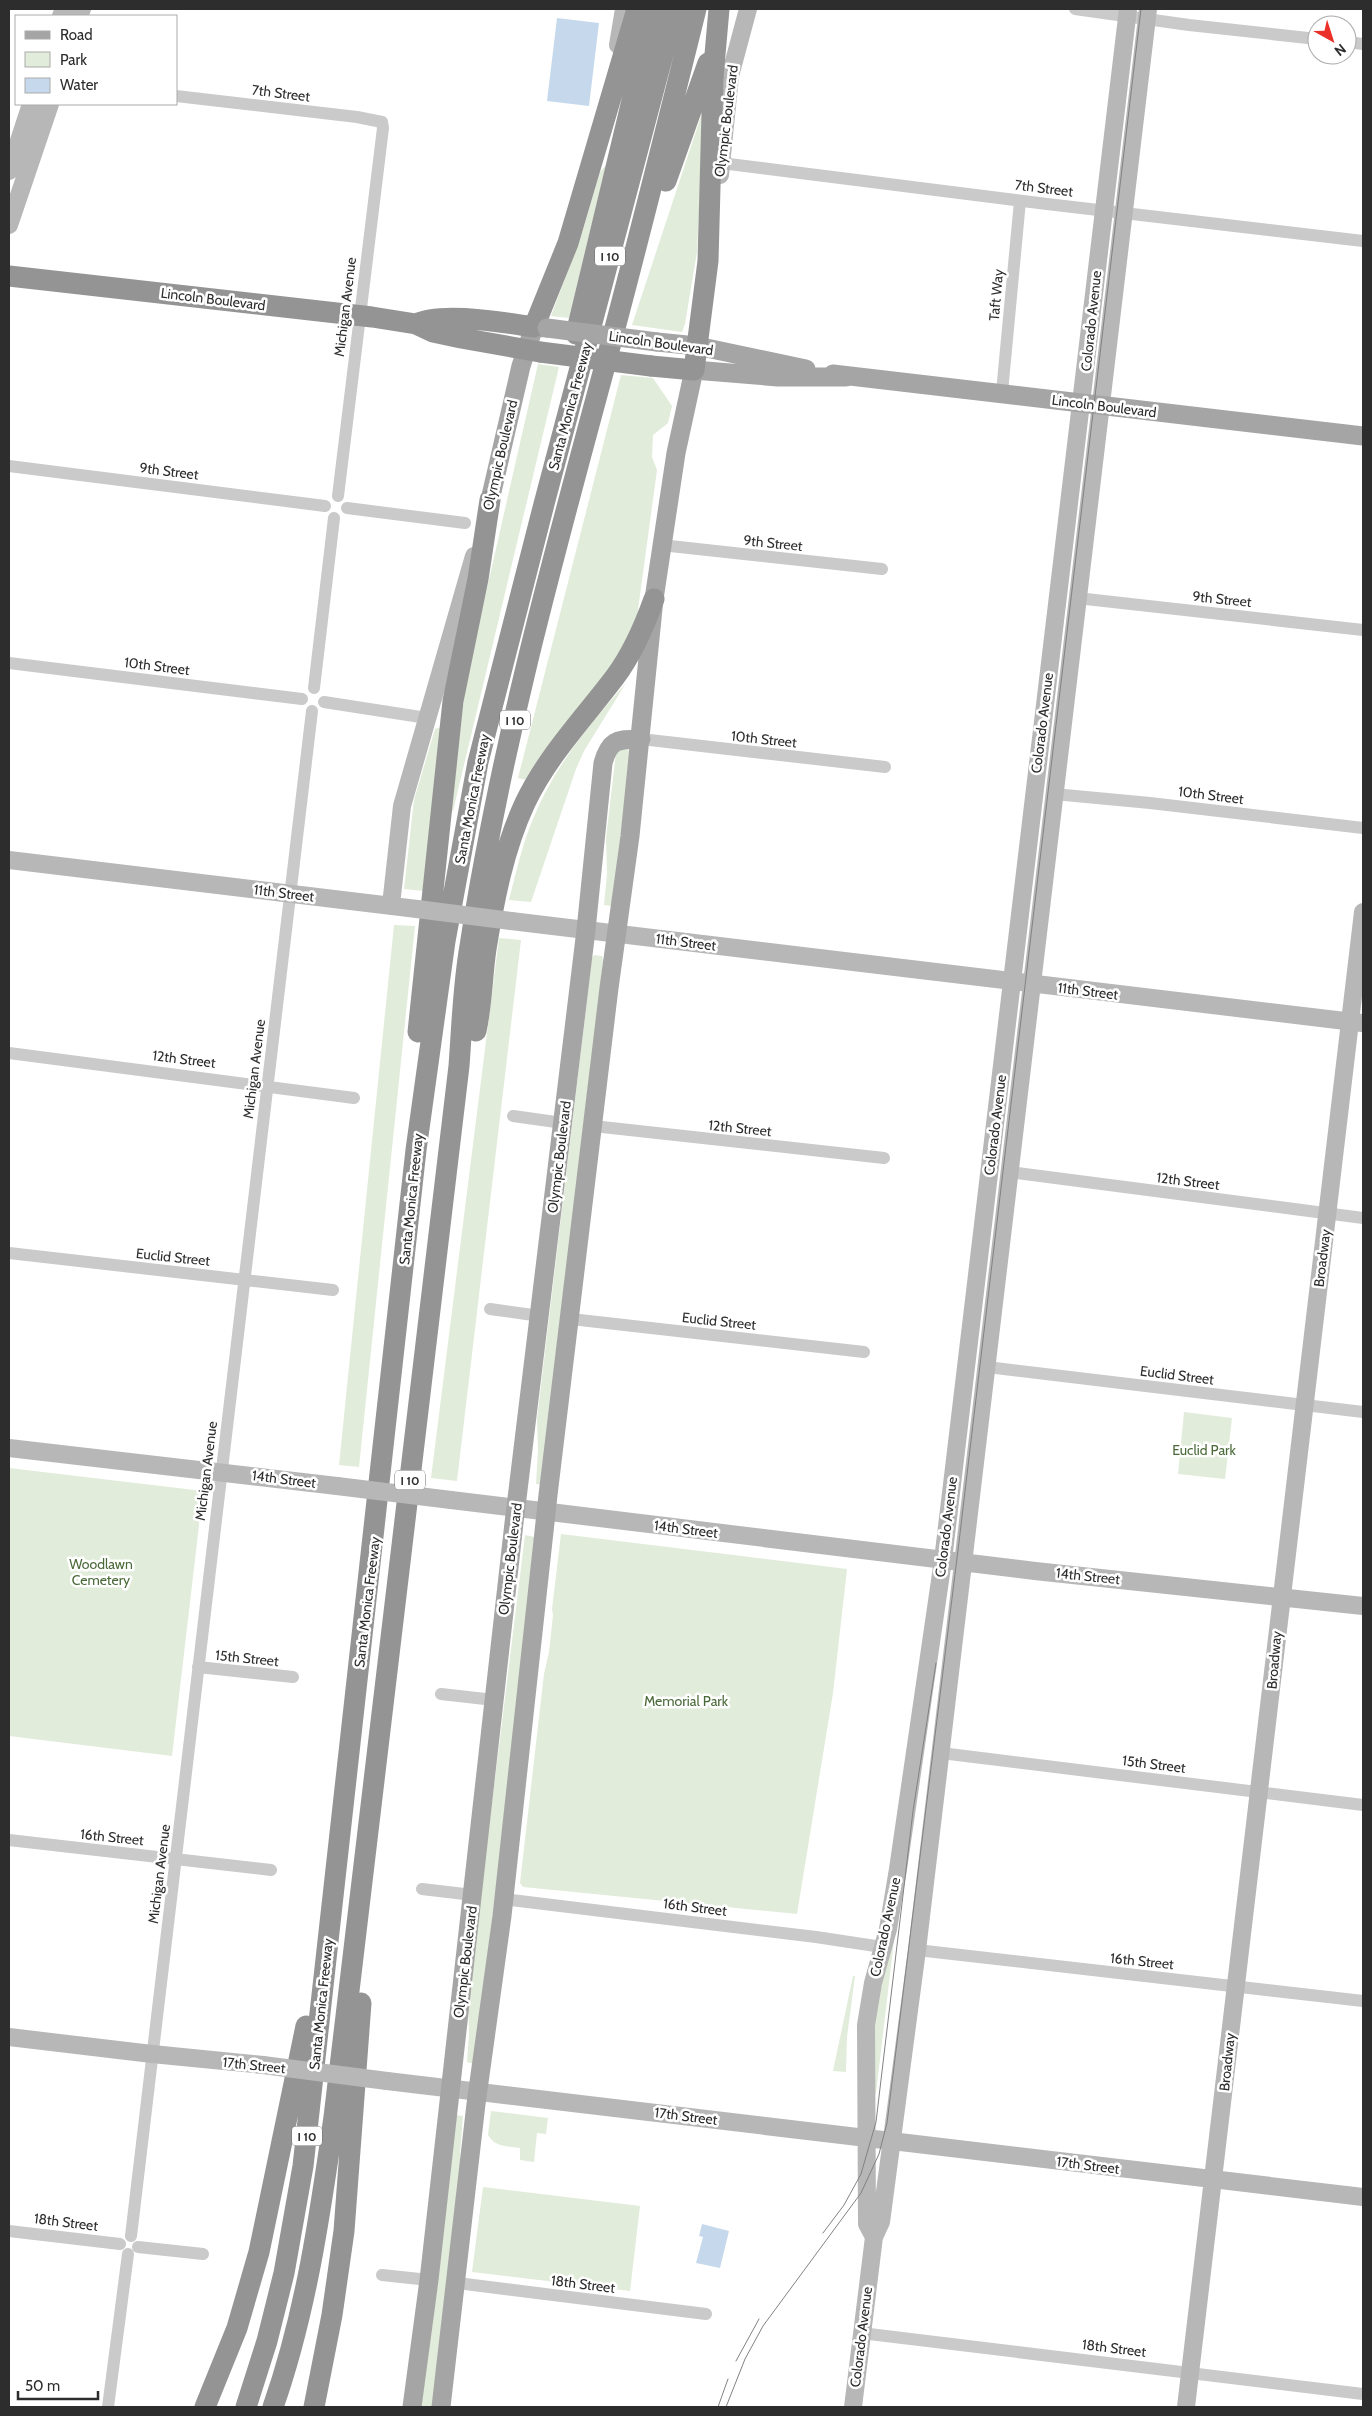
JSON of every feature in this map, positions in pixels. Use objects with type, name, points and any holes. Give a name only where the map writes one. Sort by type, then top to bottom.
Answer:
[{"type":"highway","points":[[612,93],[637,9]]},
{"type":"highway","points":[[544,504],[563,393],[585,289],[654,9]]},
{"type":"highway","name":"Santa Monica Freeway","points":[[246,2407],[267,2341],[284,2273],[303,2166],[416,1150],[445,941],[478,762],[675,9]]},
{"type":"highway","name":"Santa Monica Freeway","points":[[273,2407],[296,2333],[318,2229],[362,1895],[459,1066],[469,949],[490,834],[523,681],[641,230],[696,9]]},
{"type":"highway","points":[[708,261],[713,77],[719,9]]},
{"type":"highway","points":[[641,230],[664,187],[727,9]]},
{"type":"highway","name":"Olympic Boulevard","points":[[540,328],[568,243],[612,93]]},
{"type":"highway","name":"Olympic Boulevard","points":[[694,370],[708,261]]},
{"type":"highway","name":"Lincoln Boulevard","points":[[9,276],[359,316],[416,324],[433,332],[533,351],[694,370]]},
{"type":"highway","name":"Lincoln Boulevard","points":[[416,324],[423,321],[450,318],[540,328]]},
{"type":"highway","points":[[416,1150],[412,1090],[439,818],[453,701],[478,579],[490,500]]},
{"type":"highway","points":[[459,1066],[476,1030],[488,939],[497,892],[515,827],[539,776],[558,747],[616,676],[632,652],[654,599]]},
{"type":"highway","points":[[205,2407],[238,2328],[259,2252],[302,2052],[323,1896],[337,1860]]},
{"type":"highway","points":[[314,2407],[332,2315],[348,2192],[361,2012],[362,1895]]},
{"type":"main road","name":"Olympic Boulevard","points":[[612,93],[624,9]]},
{"type":"main road","name":"Olympic Boulevard","points":[[708,261],[716,221],[730,76],[748,9]]},
{"type":"main road","name":"Colorado Avenue","points":[[874,2238],[867,2224],[866,2025],[873,1983],[898,1869],[943,1560],[1128,12]]},
{"type":"main road","name":"Colorado Avenue","points":[[853,2407],[874,2238],[881,2222],[917,1950],[1134,116],[1148,13]]},
{"type":"main road","points":[[9,171],[32,105]]},
{"type":"main road","points":[[9,225],[50,105]]},
{"type":"main road","name":"Olympic Boulevard","points":[[391,905],[402,806],[540,328]]},
{"type":"main road","name":"Lincoln Boulevard","points":[[540,328],[697,346],[846,377]]},
{"type":"main road","name":"Olympic Boulevard","points":[[442,2407],[478,2092],[503,1899],[546,1512],[641,739],[654,599],[676,453],[694,370]]},
{"type":"main road","name":"Lincoln Boulevard","points":[[694,370],[778,377],[846,377],[1002,392],[1101,406],[1363,436]]},
{"type":"main road","name":"Olympic Boulevard","points":[[412,2407],[429,2280],[516,1508],[586,930],[603,763],[609,746],[615,741],[641,739]]},
{"type":"main road","name":"11th Street","points":[[9,860],[1357,1023]]},
{"type":"main road","name":"Broadway","points":[[1186,2407],[1259,1792],[1280,1598],[1327,1213],[1357,1023],[1363,912]]},
{"type":"main road","name":"14th Street","points":[[9,1448],[222,1471],[943,1560],[1363,1606]]},
{"type":"main road","name":"17th Street","points":[[9,2036],[1363,2197]]},
{"type":"street","points":[[1075,9],[1148,13],[1307,37]]},
{"type":"street","name":"7th Street","points":[[178,96],[357,117],[382,122]]},
{"type":"street","name":"Michigan Avenue","points":[[338,496],[383,128],[382,122]]},
{"type":"street","name":"7th Street","points":[[721,163],[1020,201],[1363,241]]},
{"type":"street","name":"Taft Way","points":[[1002,392],[1020,201]]},
{"type":"street","name":"9th Street","points":[[9,466],[325,506]]},
{"type":"street","points":[[338,496],[344,499],[348,508],[342,517],[334,518],[328,515],[325,506],[328,500],[338,496]]},
{"type":"street","points":[[348,508],[465,523]]},
{"type":"street","points":[[314,688],[334,518]]},
{"type":"street","name":"9th Street","points":[[661,545],[882,569]]},
{"type":"street","name":"9th Street","points":[[1077,598],[1363,630]]},
{"type":"street","name":"10th Street","points":[[9,663],[302,699]]},
{"type":"street","points":[[314,688],[323,694],[324,702],[318,709],[312,710],[305,707],[302,699],[305,692],[314,688]]},
{"type":"street","points":[[324,702],[427,718]]},
{"type":"street","name":"Michigan Avenue","points":[[108,2407],[133,2246],[152,2054],[312,710]]},
{"type":"street","name":"10th Street","points":[[641,739],[884,767]]},
{"type":"street","name":"10th Street","points":[[1054,794],[1150,803],[1363,828]]},
{"type":"street","name":"12th Street","points":[[9,1053],[354,1098]]},
{"type":"street","points":[[513,1116],[563,1123]]},
{"type":"street","name":"12th Street","points":[[593,1126],[884,1158]]},
{"type":"street","name":"12th Street","points":[[1010,1172],[1363,1218]]},
{"type":"street","name":"Euclid Street","points":[[9,1253],[333,1290]]},
{"type":"street","points":[[490,1309],[540,1316]]},
{"type":"street","name":"Euclid Street","points":[[570,1319],[864,1352]]},
{"type":"street","name":"Euclid Street","points":[[986,1367],[1363,1412]]},
{"type":"street","name":"15th Street","points":[[198,1667],[293,1678]]},
{"type":"street","points":[[441,1694],[494,1700]]},
{"type":"street","name":"15th Street","points":[[941,1752],[1363,1805]]},
{"type":"street","name":"16th Street","points":[[9,1840],[271,1870]]},
{"type":"street","points":[[422,1889],[473,1895]]},
{"type":"street","name":"16th Street","points":[[503,1899],[816,1937],[882,1947]]},
{"type":"street","name":"16th Street","points":[[917,1950],[1363,2001]]},
{"type":"street","name":"18th Street","points":[[9,2230],[120,2244],[125,2236],[133,2246]]},
{"type":"street","points":[[133,2246],[203,2254]]},
{"type":"street","points":[[382,2275],[429,2280]]},
{"type":"street","name":"18th Street","points":[[457,2284],[706,2314]]},
{"type":"street","name":"18th Street","points":[[861,2333],[1363,2394]]},
{"type":"green space","points":[[704,107],[697,252],[685,324],[682,332],[632,325]]},
{"type":"green space","points":[[606,165],[569,318],[551,316],[582,233],[600,172]]},
{"type":"green space","points":[[538,364],[559,367],[453,811],[449,810],[467,676]]},
{"type":"green space","points":[[621,375],[653,378],[672,406],[668,423],[653,435],[652,457],[657,470],[637,617],[631,638],[530,781],[518,778]]},
{"type":"green space","points":[[626,683],[584,751],[576,769],[531,902],[509,900],[529,829],[551,782],[586,731]]},
{"type":"green space","points":[[441,727],[424,891],[404,889],[414,800],[435,729]]},
{"type":"green space","points":[[621,749],[631,752],[612,906],[604,905],[607,874],[606,838],[616,753]]},
{"type":"green space","points":[[394,925],[415,926],[359,1467],[339,1465]]},
{"type":"green space","points":[[499,938],[521,940],[457,1481],[431,1478]]},
{"type":"green space","points":[[594,955],[602,956],[603,960],[600,992],[543,1485],[536,1484],[537,1419],[592,958]]},
{"type":"green space","name":"Euclid Park","points":[[1184,1412],[1232,1418],[1225,1479],[1178,1474]]},
{"type":"green space","name":"Woodlawn Cemetery","points":[[9,1468],[203,1491],[172,1756],[9,1736]]},
{"type":"green space","name":"Memorial Park","points":[[561,1534],[847,1569],[833,1693],[797,1914],[523,1887],[520,1883],[544,1674],[549,1652]]},
{"type":"green space","points":[[525,1535],[534,1537],[533,1593],[474,2064],[467,2062],[469,2034],[468,1999]]},
{"type":"green space","points":[[895,1932],[876,2093],[874,2093],[872,2022]]},
{"type":"green space","points":[[853,1976],[855,1976],[847,2037],[846,2072],[833,2071]]},
{"type":"green space","points":[[491,2111],[548,2118],[546,2134],[537,2133],[534,2162],[520,2160],[520,2148],[501,2145],[491,2139],[488,2135]]},
{"type":"green space","points":[[456,2115],[463,2116],[460,2153],[462,2177],[435,2407],[419,2407]]},
{"type":"green space","points":[[483,2187],[640,2206],[630,2291],[472,2272]]},
{"type":"water","points":[[557,18],[599,23],[589,106],[547,101]]},
{"type":"water","points":[[702,2224],[729,2231],[720,2268],[696,2263],[703,2237],[699,2236]]},
{"type":"tram line","points":[[726,2407],[745,2359],[763,2326],[861,2193],[879,2154],[887,2123],[959,1542],[1141,9]]},
{"type":"tram line","points":[[949,1556],[956,1499]]},
{"type":"tram line","points":[[823,2233],[844,2205],[861,2174],[876,2122],[913,1811],[936,1663]]},
{"type":"tram line","points":[[736,2361],[759,2319]]},
{"type":"tram line","points":[[718,2407],[728,2379]]}]
